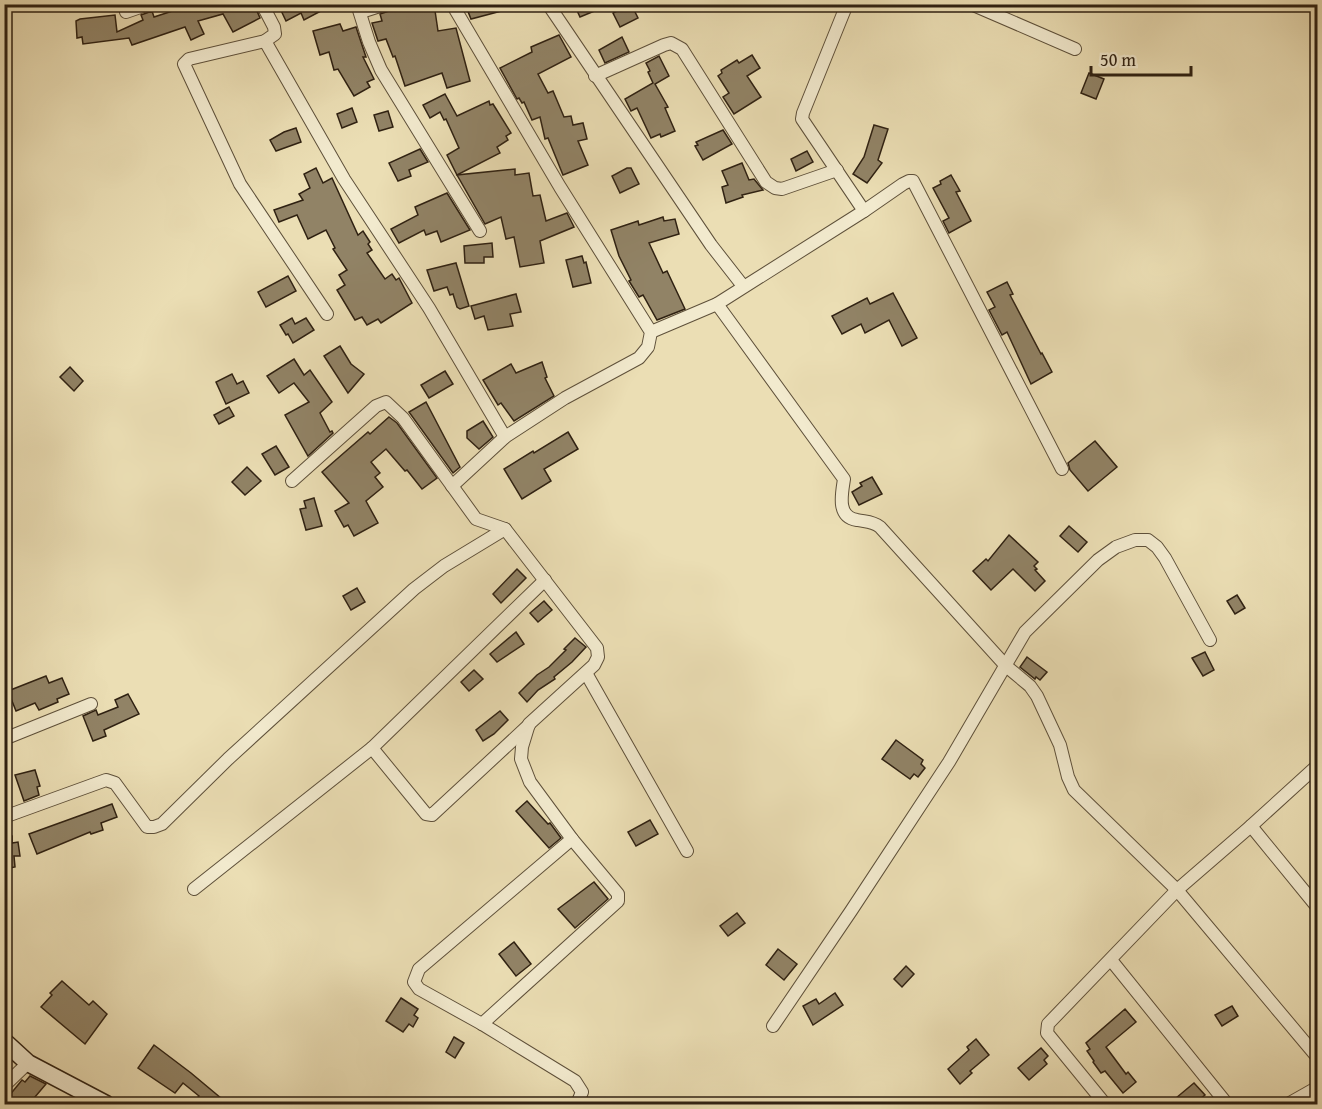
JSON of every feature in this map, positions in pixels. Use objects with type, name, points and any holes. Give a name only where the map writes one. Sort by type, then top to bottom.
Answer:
[{"type":"street","points":[[126,12],[149,4]]},
{"type":"street","points":[[262,4],[275,30],[273,36],[265,41],[189,59],[184,64],[240,184],[327,314]]},
{"type":"street","points":[[386,4],[359,8],[369,42],[381,70],[480,231]]},
{"type":"street","points":[[452,4],[560,187],[651,332],[648,347],[639,358],[565,398],[505,437],[452,486]]},
{"type":"street","points":[[548,4],[711,245],[743,286]]},
{"type":"street","points":[[847,4],[802,119],[864,211]]},
{"type":"street","points":[[971,4],[1075,49]]},
{"type":"street","points":[[265,41],[344,179],[429,308],[505,437]]},
{"type":"street","points":[[595,76],[664,45],[676,44],[682,49],[766,182],[775,188],[782,189],[837,170]]},
{"type":"street","points":[[651,332],[717,304],[909,181],[916,184],[1062,469]]},
{"type":"street","points":[[717,304],[844,479],[841,500],[847,515],[853,520],[869,521],[880,527],[1006,666],[1030,686],[1060,745],[1068,777],[1074,790],[1177,890],[1317,1058]]},
{"type":"street","points":[[292,481],[382,402],[391,406],[431,454],[476,519],[505,529],[597,648],[597,661],[586,673],[432,815],[426,814],[372,748]]},
{"type":"street","points":[[4,817],[106,780],[115,783],[147,827],[162,824],[228,759],[414,589],[444,566],[505,529]]},
{"type":"street","points":[[773,1026],[949,762],[1025,632],[1098,560],[1116,547],[1135,540],[1148,540],[1157,548],[1210,640]]},
{"type":"street","points":[[194,889],[372,748],[546,580]]},
{"type":"street","points":[[586,673],[687,851]]},
{"type":"street","points":[[4,739],[91,704]]},
{"type":"street","points":[[482,1023],[618,901],[618,894],[572,839],[530,782],[524,770],[521,759],[522,747],[530,724]]},
{"type":"street","points":[[1105,1104],[1047,1033],[1046,1028],[1052,1019],[1177,890],[1317,765]]},
{"type":"street","points":[[1251,826],[1317,909]]},
{"type":"street","points":[[572,839],[419,969],[414,982],[419,989],[482,1023],[575,1081],[582,1092],[577,1104]]},
{"type":"street","points":[[1111,960],[1227,1104]]},
{"type":"street","points":[[4,1041],[28,1063],[106,1104]]},
{"type":"street","points":[[4,1086],[28,1063]]},
{"type":"street","points":[[1288,1104],[1317,1087]]},
{"type":"building","points":[[194,4],[254,4],[260,18],[233,32],[223,14],[198,21],[204,34],[191,40],[185,27],[132,45],[129,38],[83,44],[82,37],[77,38],[76,21],[80,19],[115,15],[117,32],[143,20],[141,15],[152,11],[154,17]]},
{"type":"building","points":[[278,4],[334,4],[304,20],[301,13],[286,21]]},
{"type":"building","points":[[410,4],[434,4],[438,31],[456,28],[470,81],[447,88],[442,73],[405,86],[395,56],[393,57],[386,39],[378,41],[372,23],[382,21],[380,14]]},
{"type":"building","points":[[465,4],[513,4],[513,8],[471,19]]},
{"type":"building","points":[[574,4],[609,4],[609,5],[580,17]]},
{"type":"building","points":[[631,4],[638,18],[620,27],[613,13]]},
{"type":"building","points":[[340,24],[343,31],[356,27],[366,57],[363,57],[374,79],[367,82],[370,87],[354,96],[338,69],[334,70],[329,52],[320,55],[313,31]]},
{"type":"building","points":[[559,35],[571,57],[538,74],[548,93],[553,91],[564,117],[571,116],[573,125],[583,123],[587,139],[578,141],[588,165],[563,175],[548,138],[545,139],[540,117],[532,120],[524,102],[517,99],[500,68],[532,52],[531,47]]},
{"type":"building","points":[[622,37],[629,52],[605,63],[599,50]]},
{"type":"building","points":[[752,55],[760,68],[747,76],[761,97],[734,114],[723,97],[729,93],[718,76],[722,73],[721,70],[737,60],[739,63]]},
{"type":"building","points":[[659,56],[669,76],[655,84],[668,107],[665,108],[675,131],[661,137],[660,134],[651,138],[637,108],[631,111],[625,99],[653,83],[646,63]]},
{"type":"building","points":[[1089,73],[1104,79],[1096,99],[1081,93]]},
{"type":"building","points":[[445,94],[457,116],[489,101],[511,133],[506,136],[508,140],[497,147],[500,153],[457,175],[447,155],[459,148],[446,119],[444,120],[440,112],[430,118],[423,105]]},
{"type":"building","points":[[352,108],[357,122],[342,128],[337,114]]},
{"type":"building","points":[[388,111],[393,127],[379,131],[374,115]]},
{"type":"building","points":[[874,125],[888,129],[878,160],[882,163],[867,183],[853,174],[864,157]]},
{"type":"building","points":[[296,128],[301,142],[276,151],[270,140]]},
{"type":"building","points":[[723,130],[732,144],[703,160],[695,146],[698,145],[696,142]]},
{"type":"building","points":[[420,149],[428,162],[409,170],[411,176],[398,181],[389,163]]},
{"type":"building","points":[[807,151],[813,162],[796,171],[791,159]]},
{"type":"building","points":[[742,163],[749,180],[754,179],[763,190],[742,195],[743,197],[726,203],[722,187],[728,185],[722,171]]},
{"type":"building","points":[[316,168],[323,183],[332,178],[358,235],[363,231],[370,242],[368,244],[372,250],[367,253],[385,279],[392,274],[396,280],[399,278],[412,303],[381,323],[378,319],[367,325],[362,317],[355,320],[337,290],[345,285],[339,275],[347,270],[333,249],[335,248],[326,230],[308,239],[297,215],[279,222],[274,210],[303,200],[299,194],[310,188],[304,174]]},
{"type":"building","points":[[631,168],[639,184],[620,193],[612,176]]},
{"type":"building","points":[[515,169],[515,175],[529,173],[533,196],[540,195],[546,221],[567,213],[574,227],[540,241],[544,263],[520,267],[514,237],[506,239],[501,217],[485,224],[457,175]]},
{"type":"building","points":[[951,175],[960,191],[956,192],[971,221],[949,233],[943,221],[949,218],[933,188]]},
{"type":"building","points":[[447,193],[470,230],[441,242],[437,231],[426,235],[424,230],[399,243],[391,229],[418,215],[415,207]]},
{"type":"building","points":[[663,217],[664,221],[675,219],[679,234],[649,243],[663,273],[667,271],[685,309],[657,320],[643,295],[639,297],[629,281],[631,280],[619,256],[611,230],[638,221],[639,225]]},
{"type":"building","points":[[492,243],[493,257],[484,257],[484,263],[465,263],[464,246]]},
{"type":"building","points":[[582,256],[584,263],[586,262],[591,283],[573,287],[566,260]]},
{"type":"building","points":[[456,263],[469,306],[460,309],[447,287],[434,291],[427,270]]},
{"type":"building","points":[[288,276],[296,291],[266,307],[258,292]]},
{"type":"building","points":[[1007,282],[1013,294],[1010,295],[1052,372],[1031,384],[1007,332],[1002,335],[989,310],[995,307],[987,292]]},
{"type":"building","points":[[893,293],[917,338],[902,346],[889,320],[865,333],[861,324],[842,334],[832,316],[867,298],[870,304]]},
{"type":"building","points":[[516,294],[521,312],[510,314],[513,326],[488,330],[484,316],[475,319],[471,306]]},
{"type":"building","points":[[292,318],[295,324],[306,318],[314,330],[293,343],[280,325]]},
{"type":"building","points":[[340,346],[351,364],[364,374],[348,393],[324,356]]},
{"type":"building","points":[[294,359],[304,375],[310,370],[332,402],[320,413],[330,432],[333,433],[308,456],[285,415],[309,402],[294,383],[279,393],[267,376]]},
{"type":"building","points":[[542,362],[547,377],[545,378],[554,396],[514,421],[501,403],[498,405],[483,380],[511,364],[516,373]]},
{"type":"building","points":[[70,367],[83,381],[74,391],[60,377]]},
{"type":"building","points":[[445,371],[453,384],[429,398],[421,385]]},
{"type":"building","points":[[232,374],[237,384],[243,381],[249,393],[226,404],[216,382]]},
{"type":"building","points":[[426,402],[460,467],[453,473],[409,412]]},
{"type":"building","points":[[229,407],[234,416],[219,424],[214,415]]},
{"type":"building","points":[[389,417],[397,423],[437,478],[422,489],[386,449],[371,462],[380,473],[375,477],[383,487],[366,501],[378,523],[354,536],[348,525],[344,527],[335,511],[349,503],[322,472]]},
{"type":"building","points":[[483,421],[493,437],[479,449],[467,438],[467,431]]},
{"type":"building","points":[[568,432],[578,449],[544,469],[551,481],[522,499],[504,469]]},
{"type":"building","points":[[1095,441],[1117,467],[1088,491],[1070,470],[1068,463]]},
{"type":"building","points":[[276,446],[289,467],[275,475],[262,454]]},
{"type":"building","points":[[247,467],[261,481],[245,495],[232,482]]},
{"type":"building","points":[[872,477],[882,494],[859,505],[852,492],[862,486],[860,483]]},
{"type":"building","points":[[314,498],[322,526],[306,530],[300,509],[306,508],[304,501]]},
{"type":"building","points":[[1069,526],[1087,542],[1078,552],[1060,536]]},
{"type":"building","points":[[1009,535],[1038,562],[1034,566],[1037,569],[1035,570],[1045,581],[1035,591],[1013,569],[991,590],[973,571],[986,559],[988,561]]},
{"type":"building","points":[[517,569],[526,578],[501,603],[493,594]]},
{"type":"building","points":[[357,588],[365,602],[351,610],[343,596]]},
{"type":"building","points":[[1237,595],[1245,608],[1235,614],[1227,601]]},
{"type":"building","points":[[544,601],[552,610],[538,622],[530,613]]},
{"type":"building","points":[[516,632],[524,644],[497,662],[490,654]]},
{"type":"building","points":[[575,638],[586,647],[554,677],[555,679],[538,690],[527,702],[519,693],[537,675],[549,667]]},
{"type":"building","points":[[1205,652],[1214,670],[1203,676],[1192,658]]},
{"type":"building","points":[[1027,657],[1047,672],[1040,680],[1036,677],[1035,679],[1020,667]]},
{"type":"building","points":[[474,670],[483,679],[469,691],[461,682]]},
{"type":"building","points":[[46,676],[49,683],[62,678],[69,694],[57,699],[58,702],[39,710],[35,703],[16,711],[8,691]]},
{"type":"building","points":[[128,694],[139,714],[104,730],[106,736],[93,741],[83,716],[96,710],[98,715],[118,707],[115,700]]},
{"type":"building","points":[[500,711],[508,720],[483,741],[476,730]]},
{"type":"building","points":[[896,740],[923,760],[921,764],[925,768],[918,777],[914,774],[910,779],[882,759]]},
{"type":"building","points":[[35,770],[40,786],[37,787],[39,795],[24,801],[15,775]]},
{"type":"building","points":[[527,801],[548,824],[550,823],[561,838],[549,848],[516,811]]},
{"type":"building","points":[[112,804],[117,817],[101,823],[103,830],[91,834],[90,832],[37,854],[29,834]]},
{"type":"building","points":[[650,820],[658,834],[636,846],[628,832]]},
{"type":"building","points":[[12,836],[12,843],[18,842],[20,856],[14,856],[15,867],[4,869],[4,837]]},
{"type":"building","points":[[594,882],[608,899],[575,928],[558,909]]},
{"type":"building","points":[[737,913],[745,923],[728,936],[720,926]]},
{"type":"building","points":[[514,942],[531,964],[516,976],[499,954]]},
{"type":"building","points":[[778,949],[797,964],[784,980],[766,965]]},
{"type":"building","points":[[906,966],[914,974],[902,987],[894,979]]},
{"type":"building","points":[[62,981],[89,1005],[93,1001],[107,1014],[85,1044],[41,1007]]},
{"type":"building","points":[[835,993],[843,1005],[813,1025],[803,1006],[816,999],[819,1004]]},
{"type":"building","points":[[401,998],[418,1009],[414,1015],[418,1018],[413,1027],[409,1024],[403,1032],[386,1021]]},
{"type":"building","points":[[1232,1006],[1238,1016],[1222,1026],[1215,1015]]},
{"type":"building","points":[[1125,1009],[1136,1022],[1106,1047],[1126,1074],[1128,1072],[1136,1082],[1123,1093],[1105,1071],[1101,1073],[1087,1051],[1090,1049],[1086,1043]]},
{"type":"building","points":[[454,1037],[464,1043],[455,1058],[446,1052]]},
{"type":"building","points":[[976,1039],[989,1055],[970,1071],[972,1073],[960,1084],[948,1069],[969,1050],[967,1047]]},
{"type":"building","points":[[154,1045],[228,1104],[192,1104],[199,1096],[183,1083],[175,1093],[138,1068]]},
{"type":"building","points":[[1041,1048],[1048,1056],[1044,1060],[1047,1064],[1029,1080],[1018,1068]]},
{"type":"building","points":[[30,1076],[46,1084],[29,1104],[4,1104],[22,1080],[25,1082]]},
{"type":"building","points":[[1194,1083],[1205,1095],[1194,1104],[1181,1104],[1176,1098]]}]
